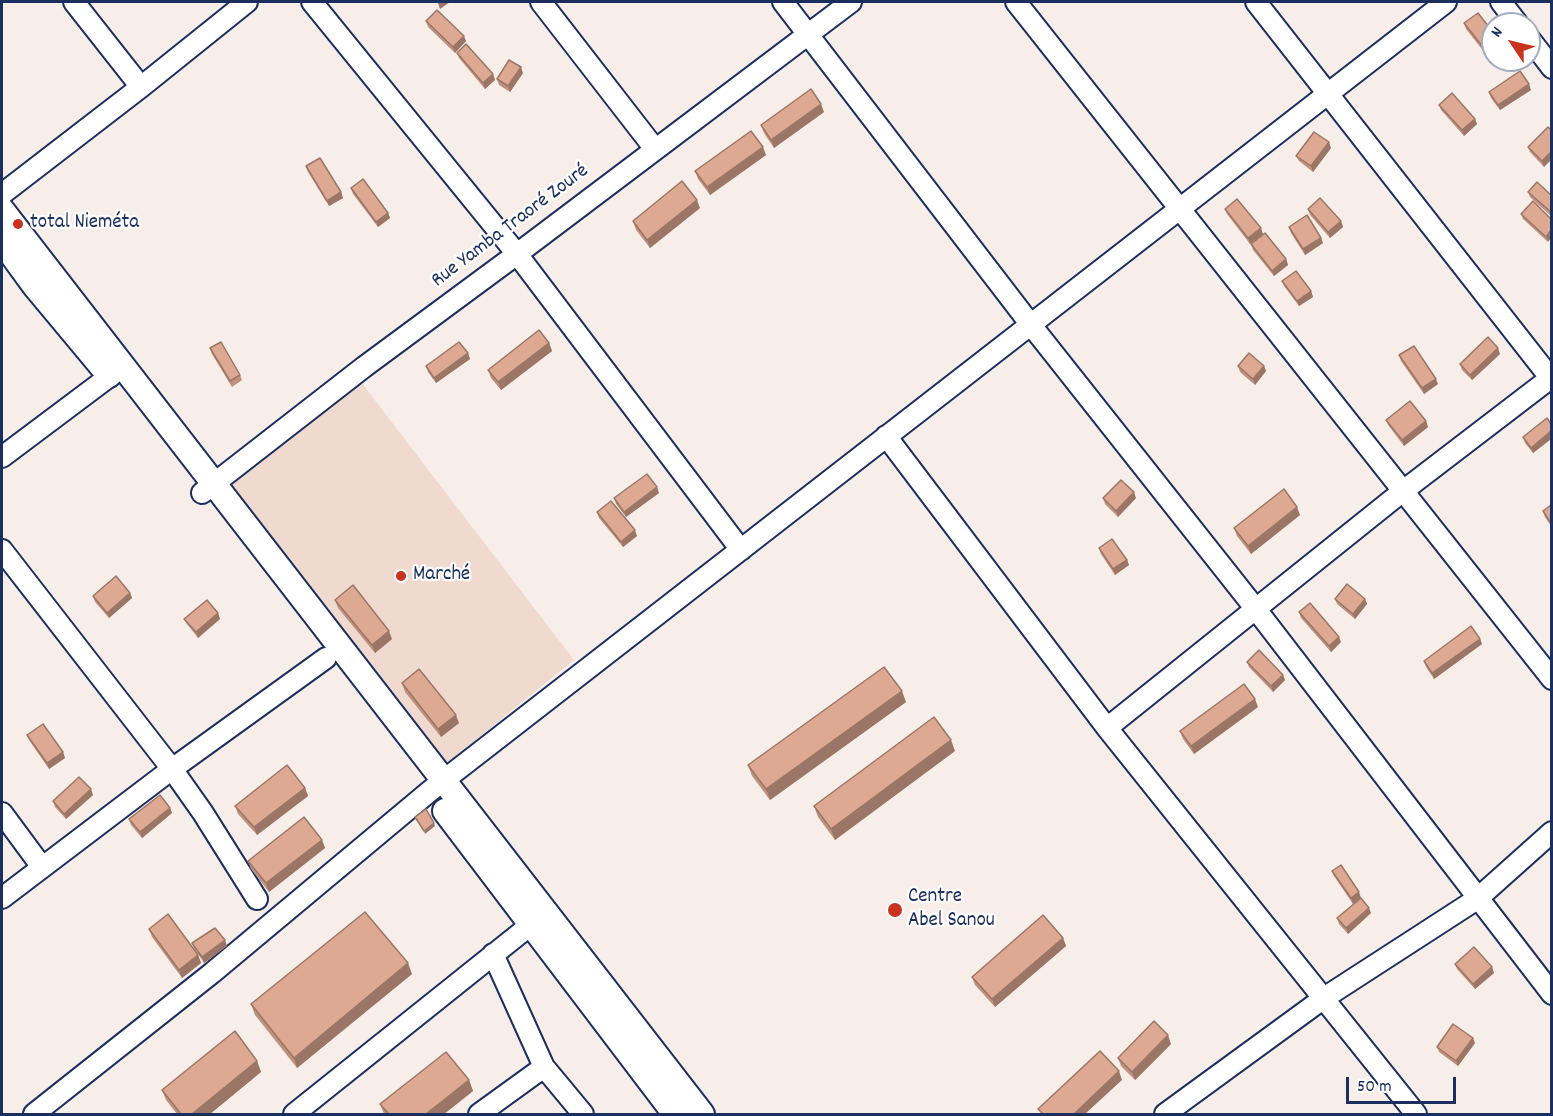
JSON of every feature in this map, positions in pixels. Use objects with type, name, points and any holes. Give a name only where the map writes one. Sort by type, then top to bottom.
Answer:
[{"type":"main road","points":[[2,210],[116,372],[538,919],[691,1113]]},
{"type":"main road","points":[[2,241],[34,285],[116,372]]},
{"type":"main road","points":[[208,489],[326,658],[436,786]]},
{"type":"street","points":[[74,2],[141,87]]},
{"type":"street","points":[[2,194],[247,2]]},
{"type":"street","points":[[312,2],[517,254],[741,550]]},
{"type":"street","points":[[542,2],[655,149]]},
{"type":"street","points":[[783,2],[1031,325],[1255,608],[1551,994]]},
{"type":"street","name":"Rue Yamba Traoré Zouré","points":[[208,489],[363,367],[851,2]]},
{"type":"street","points":[[1016,2],[1551,679]]},
{"type":"street","points":[[1107,729],[1403,491],[1551,378],[1256,2]]},
{"type":"street","points":[[33,1114],[212,973],[436,786],[1180,209],[1327,92],[1446,2]]},
{"type":"street","points":[[1541,54],[1551,68]]},
{"type":"street","points":[[2,457],[116,372]]},
{"type":"street","points":[[886,436],[1107,729],[1416,1114]]},
{"type":"street","points":[[2,550],[172,769],[203,813],[257,899]]},
{"type":"street","points":[[2,898],[172,769],[326,658]]},
{"type":"street","points":[[2,813],[42,867]]},
{"type":"street","points":[[1165,1114],[1324,998],[1477,899],[1551,832]]},
{"type":"street","points":[[294,1114],[538,919]]},
{"type":"street","points":[[494,954],[544,1067],[583,1114]]},
{"type":"street","points":[[480,1114],[544,1067]]},
{"type":"shaded area","points":[[361,382],[574,660],[442,767],[225,487]]},
{"type":"building","points":[[437,10],[464,36],[453,47],[426,21]]},
{"type":"building","points":[[1478,13],[1481,17],[1481,45],[1464,23]]},
{"type":"building","points":[[466,44],[493,74],[483,83],[457,53]]},
{"type":"building","points":[[509,60],[521,67],[508,86],[497,79]]},
{"type":"building","points":[[1519,72],[1529,84],[1498,105],[1489,92]]},
{"type":"building","points":[[811,89],[821,104],[771,140],[761,125]]},
{"type":"building","points":[[1452,93],[1475,119],[1462,130],[1439,105]]},
{"type":"building","points":[[1548,127],[1551,130],[1551,152],[1542,161],[1528,147]]},
{"type":"building","points":[[751,131],[763,147],[707,187],[695,171]]},
{"type":"building","points":[[1314,132],[1329,142],[1311,166],[1296,156]]},
{"type":"building","points":[[320,158],[341,192],[327,201],[306,166]]},
{"type":"building","points":[[363,179],[388,213],[376,222],[351,188]]},
{"type":"building","points":[[682,181],[697,200],[647,240],[633,221]]},
{"type":"building","points":[[1537,182],[1551,195],[1551,212],[1528,192]]},
{"type":"building","points":[[1320,198],[1341,221],[1328,232],[1308,209]]},
{"type":"building","points":[[1237,199],[1261,228],[1248,238],[1225,209]]},
{"type":"building","points":[[1533,201],[1551,219],[1551,230],[1546,237],[1521,214]]},
{"type":"building","points":[[1307,215],[1321,238],[1303,249],[1289,227]]},
{"type":"building","points":[[1265,233],[1286,259],[1272,271],[1251,244]]},
{"type":"building","points":[[1296,271],[1311,291],[1297,301],[1282,281]]},
{"type":"building","points":[[539,330],[549,343],[498,382],[488,370]]},
{"type":"building","points":[[1488,337],[1498,348],[1470,375],[1460,364]]},
{"type":"building","points":[[221,342],[240,375],[230,381],[210,348]]},
{"type":"building","points":[[459,342],[468,353],[434,378],[426,366]]},
{"type":"building","points":[[1414,346],[1436,379],[1422,388],[1399,355]]},
{"type":"building","points":[[1249,353],[1264,366],[1253,379],[1238,366]]},
{"type":"building","points":[[1410,401],[1426,421],[1402,440],[1386,420]]},
{"type":"building","points":[[1547,418],[1551,424],[1551,431],[1531,448],[1523,437]]},
{"type":"building","points":[[647,474],[657,487],[624,512],[614,498]]},
{"type":"building","points":[[1121,480],[1134,492],[1116,511],[1103,498]]},
{"type":"building","points":[[1284,489],[1297,507],[1248,546],[1234,528]]},
{"type":"building","points":[[611,501],[635,530],[621,542],[597,512]]},
{"type":"building","points":[[1551,505],[1551,523],[1543,511]]},
{"type":"building","points":[[1112,539],[1127,560],[1113,569],[1099,548]]},
{"type":"building","points":[[116,576],[130,593],[107,613],[93,596]]},
{"type":"building","points":[[1347,584],[1365,599],[1353,614],[1335,599]]},
{"type":"building","points":[[353,585],[389,631],[372,645],[335,600]]},
{"type":"building","points":[[207,600],[218,613],[196,632],[184,619]]},
{"type":"building","points":[[1310,603],[1339,637],[1329,646],[1299,612]]},
{"type":"building","points":[[1471,626],[1480,639],[1432,673],[1424,661]]},
{"type":"building","points":[[1259,650],[1283,675],[1271,686],[1247,662]]},
{"type":"building","points":[[884,667],[902,691],[766,789],[748,765]]},
{"type":"building","points":[[419,669],[456,715],[438,729],[402,683]]},
{"type":"building","points":[[1244,684],[1255,699],[1191,746],[1180,731]]},
{"type":"building","points":[[934,717],[951,740],[831,829],[814,806]]},
{"type":"building","points":[[43,724],[63,752],[47,763],[27,735]]},
{"type":"building","points":[[287,765],[305,788],[254,827],[235,806]]},
{"type":"building","points":[[79,777],[91,789],[64,814],[53,801]]},
{"type":"building","points":[[160,795],[170,808],[140,832],[129,819]]},
{"type":"building","points":[[426,809],[434,823],[424,831],[415,817]]},
{"type":"building","points":[[304,817],[322,840],[266,883],[248,861]]},
{"type":"building","points":[[1341,865],[1359,892],[1351,898],[1332,871]]},
{"type":"building","points":[[1361,898],[1369,908],[1346,928],[1337,918]]},
{"type":"building","points":[[365,912],[408,963],[294,1058],[251,1004]]},
{"type":"building","points":[[168,914],[198,955],[179,970],[149,929]]},
{"type":"building","points":[[1043,915],[1063,938],[992,999],[972,977]]},
{"type":"building","points":[[215,928],[225,940],[202,957],[192,943]]},
{"type":"building","points":[[1474,947],[1492,967],[1473,984],[1455,964]]},
{"type":"building","points":[[1154,1021],[1168,1035],[1132,1072],[1118,1058]]},
{"type":"building","points":[[1453,1024],[1473,1038],[1456,1061],[1437,1047]]},
{"type":"building","points":[[235,1031],[257,1061],[192,1114],[181,1114],[162,1090]]},
{"type":"building","points":[[1100,1051],[1119,1071],[1074,1114],[1043,1114],[1038,1109]]},
{"type":"building","points":[[446,1052],[469,1080],[426,1114],[389,1114],[380,1104]]},
{"type":"place","name":"total Nieméta","points":[[18,224]]},
{"type":"place","name":"Marché","points":[[401,576]]},
{"type":"place","name":"Centre Abel Sanou","points":[[895,910]]}]
